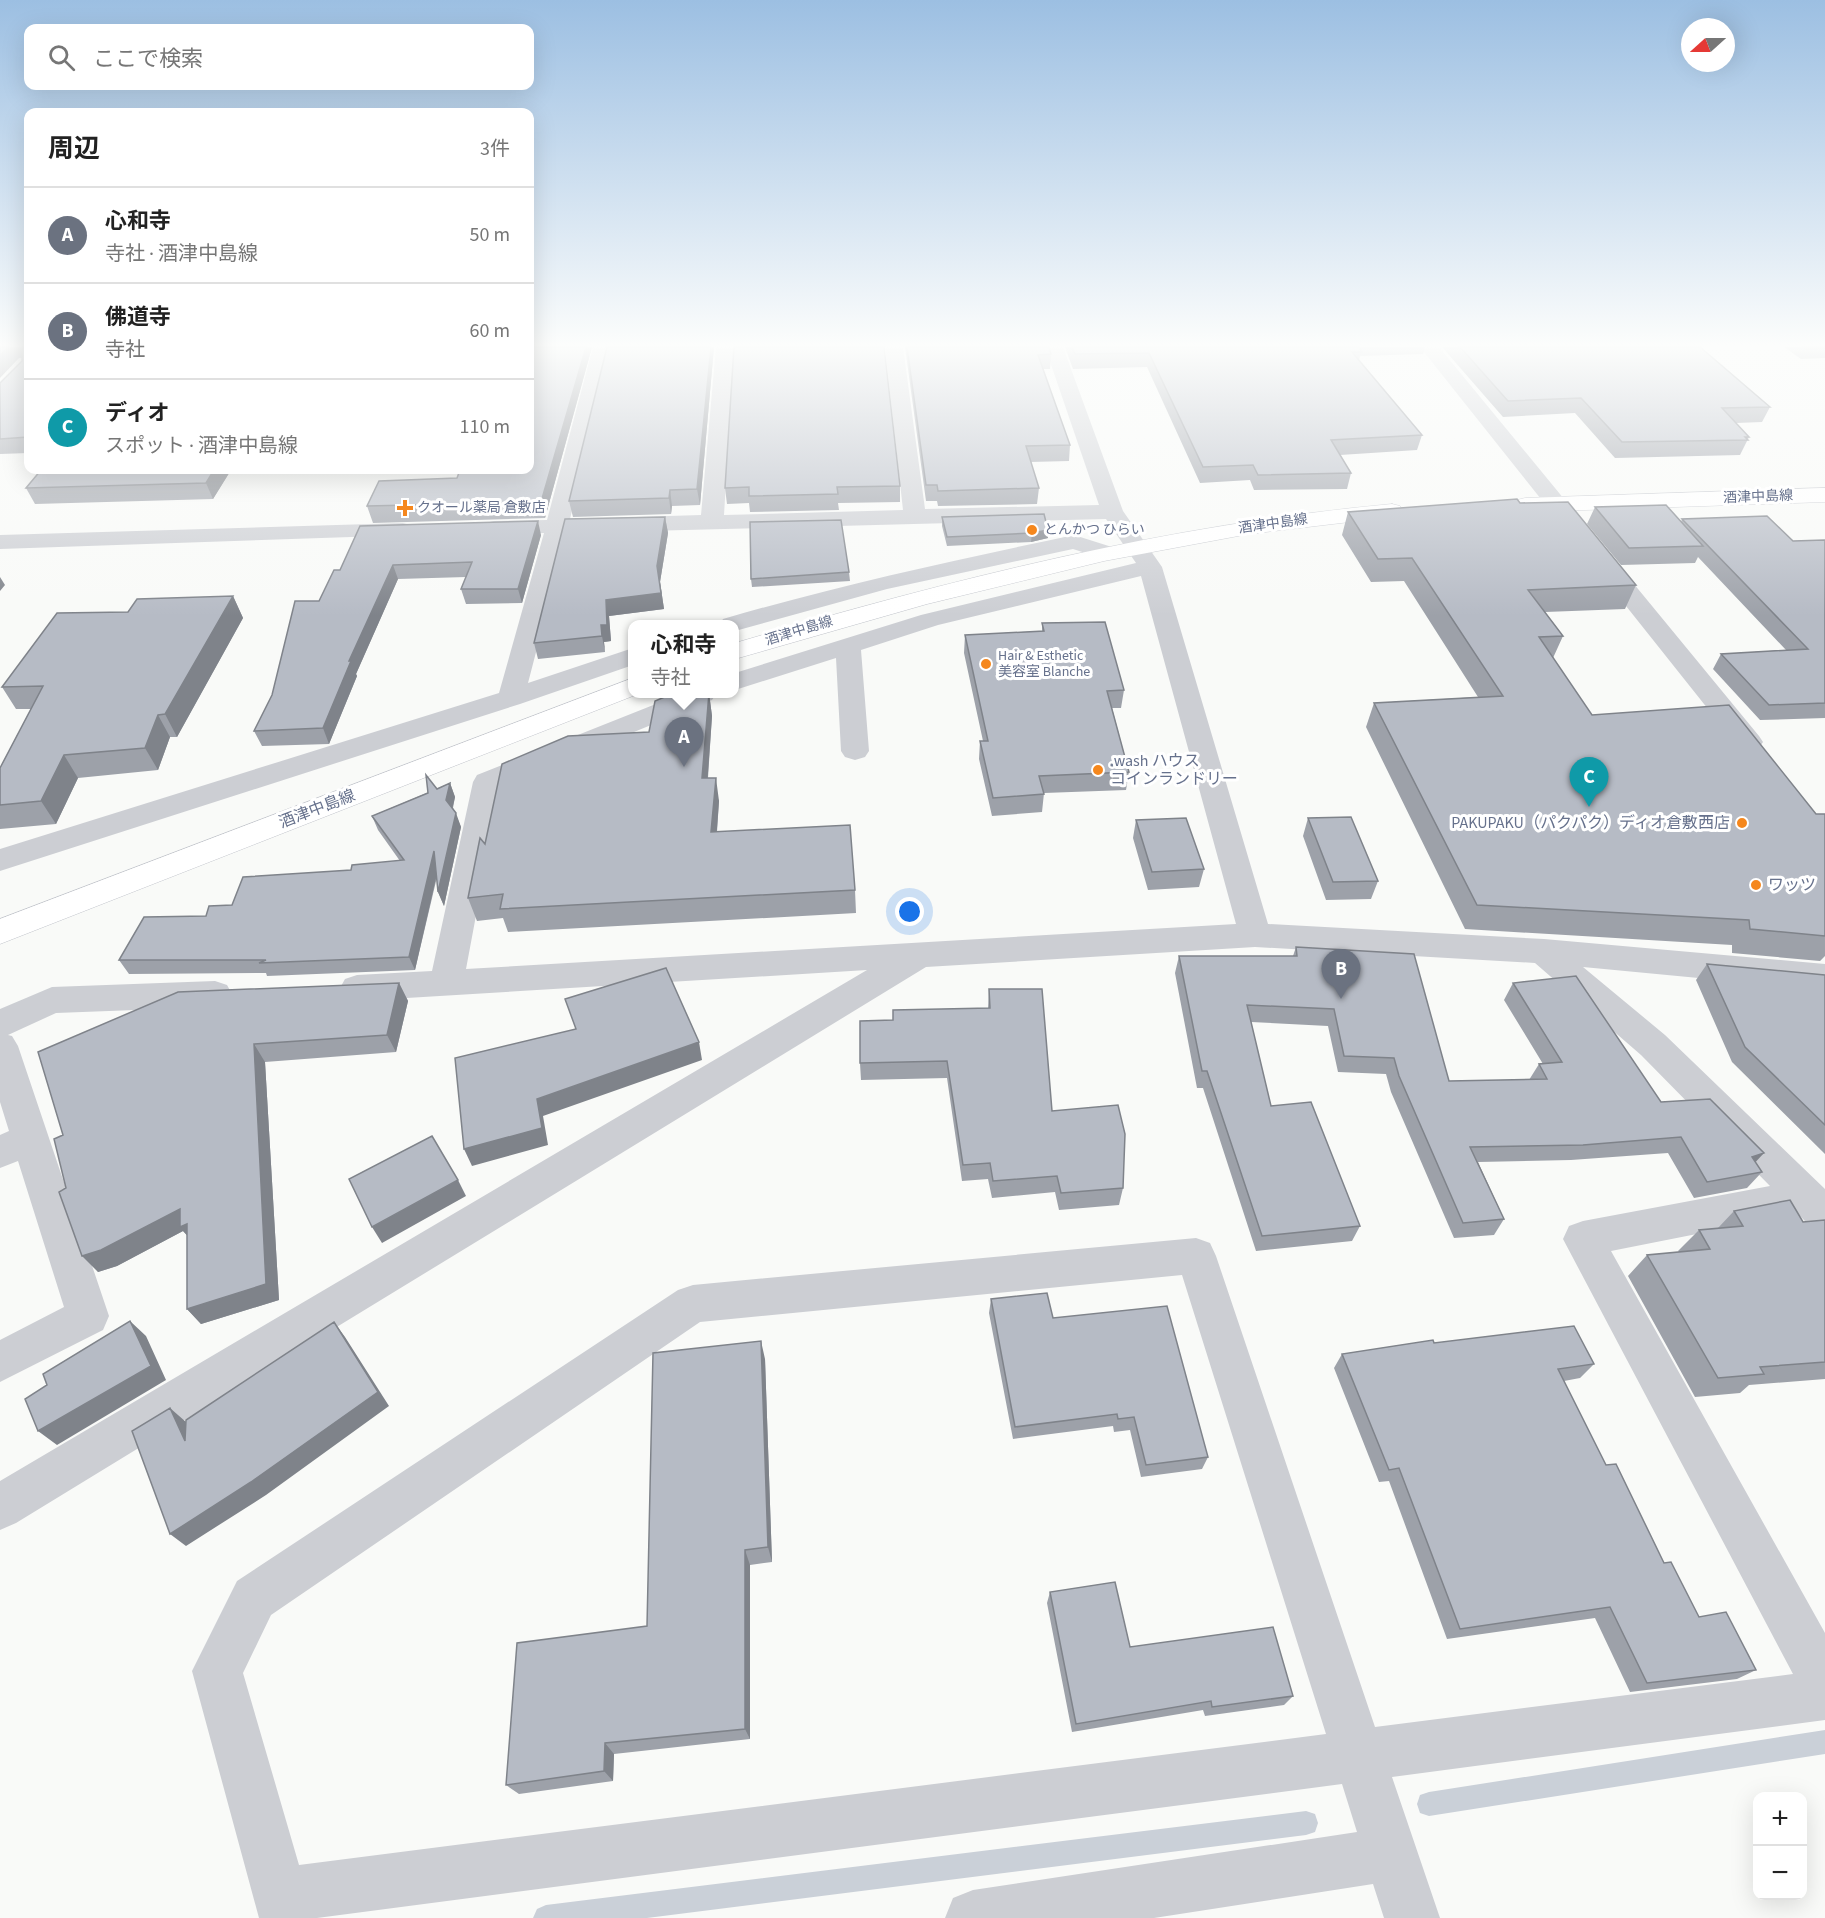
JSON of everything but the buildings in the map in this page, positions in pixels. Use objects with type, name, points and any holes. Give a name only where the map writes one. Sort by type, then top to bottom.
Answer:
[{"type":"main road","name":"酒津中島線","points":[[1499,506],[1825,495]]},
{"type":"main road","name":"酒津中島線","points":[[739,650],[876,608],[1107,553],[1144,557],[1231,530],[1322,517],[1416,510]]},
{"type":"main road","name":"酒津中島線","points":[[0,932],[628,688]]},
{"type":"street","points":[[511,698],[579,437]]},
{"type":"street","points":[[712,522],[718,437]]},
{"type":"street","points":[[905,437],[915,516]]},
{"type":"street","points":[[1085,437],[1112,512],[1144,557],[1255,935]]},
{"type":"street","points":[[1503,437],[1766,763]]},
{"type":"street","points":[[474,528],[1112,512]]},
{"type":"street","points":[[0,542],[427,530]]},
{"type":"street","points":[[739,622],[887,582],[1063,544],[1074,542],[1107,553]]},
{"type":"street","points":[[739,681],[848,645],[1144,557]]},
{"type":"street","points":[[848,645],[855,751]]},
{"type":"street","points":[[0,860],[511,698],[628,658]]},
{"type":"street","points":[[446,984],[487,782],[691,698]]},
{"type":"street","points":[[326,989],[446,984],[1255,935],[1544,951],[1825,977]]},
{"type":"street","points":[[1544,951],[1653,1045],[1815,1206]]},
{"type":"street","points":[[0,1507],[919,956]]},
{"type":"street","points":[[0,1024],[51,1000],[243,993]]},
{"type":"street","points":[[0,1046],[15,1145],[88,1316],[0,1362]]},
{"type":"street","points":[[1815,1206],[1583,1239],[1825,1682]]},
{"type":"street","points":[[1412,1918],[1359,1756],[1196,1256],[693,1304],[254,1598],[217,1671],[284,1907],[1359,1756],[1825,1695]]},
{"type":"street","points":[[973,1918],[1391,1854]]},
{"type":"waterway","points":[[1429,1804],[1825,1742]]},
{"type":"waterway","points":[[546,1918],[1306,1823]]},
{"type":"place","name":"クオール薬局 倉敷店","points":[[405,508]]},
{"type":"place","name":"とんかつ ひらい","points":[[1032,530]]},
{"type":"place","name":"Hair & Esthetic 美容室 Blanche","points":[[986,664]]},
{"type":"place","name":"心和寺","points":[[684,767]]},
{"type":"place","name":".wash ハウス コインランドリー","points":[[1098,770]]},
{"type":"place","name":"ディオ","points":[[1589,807]]},
{"type":"place","name":"PAKUPAKU（パクパク）ディオ倉敷西店","points":[[1742,823]]},
{"type":"place","name":"ワッツ","points":[[1756,885]]},
{"type":"place","name":"佛道寺","points":[[1341,999]]}]
